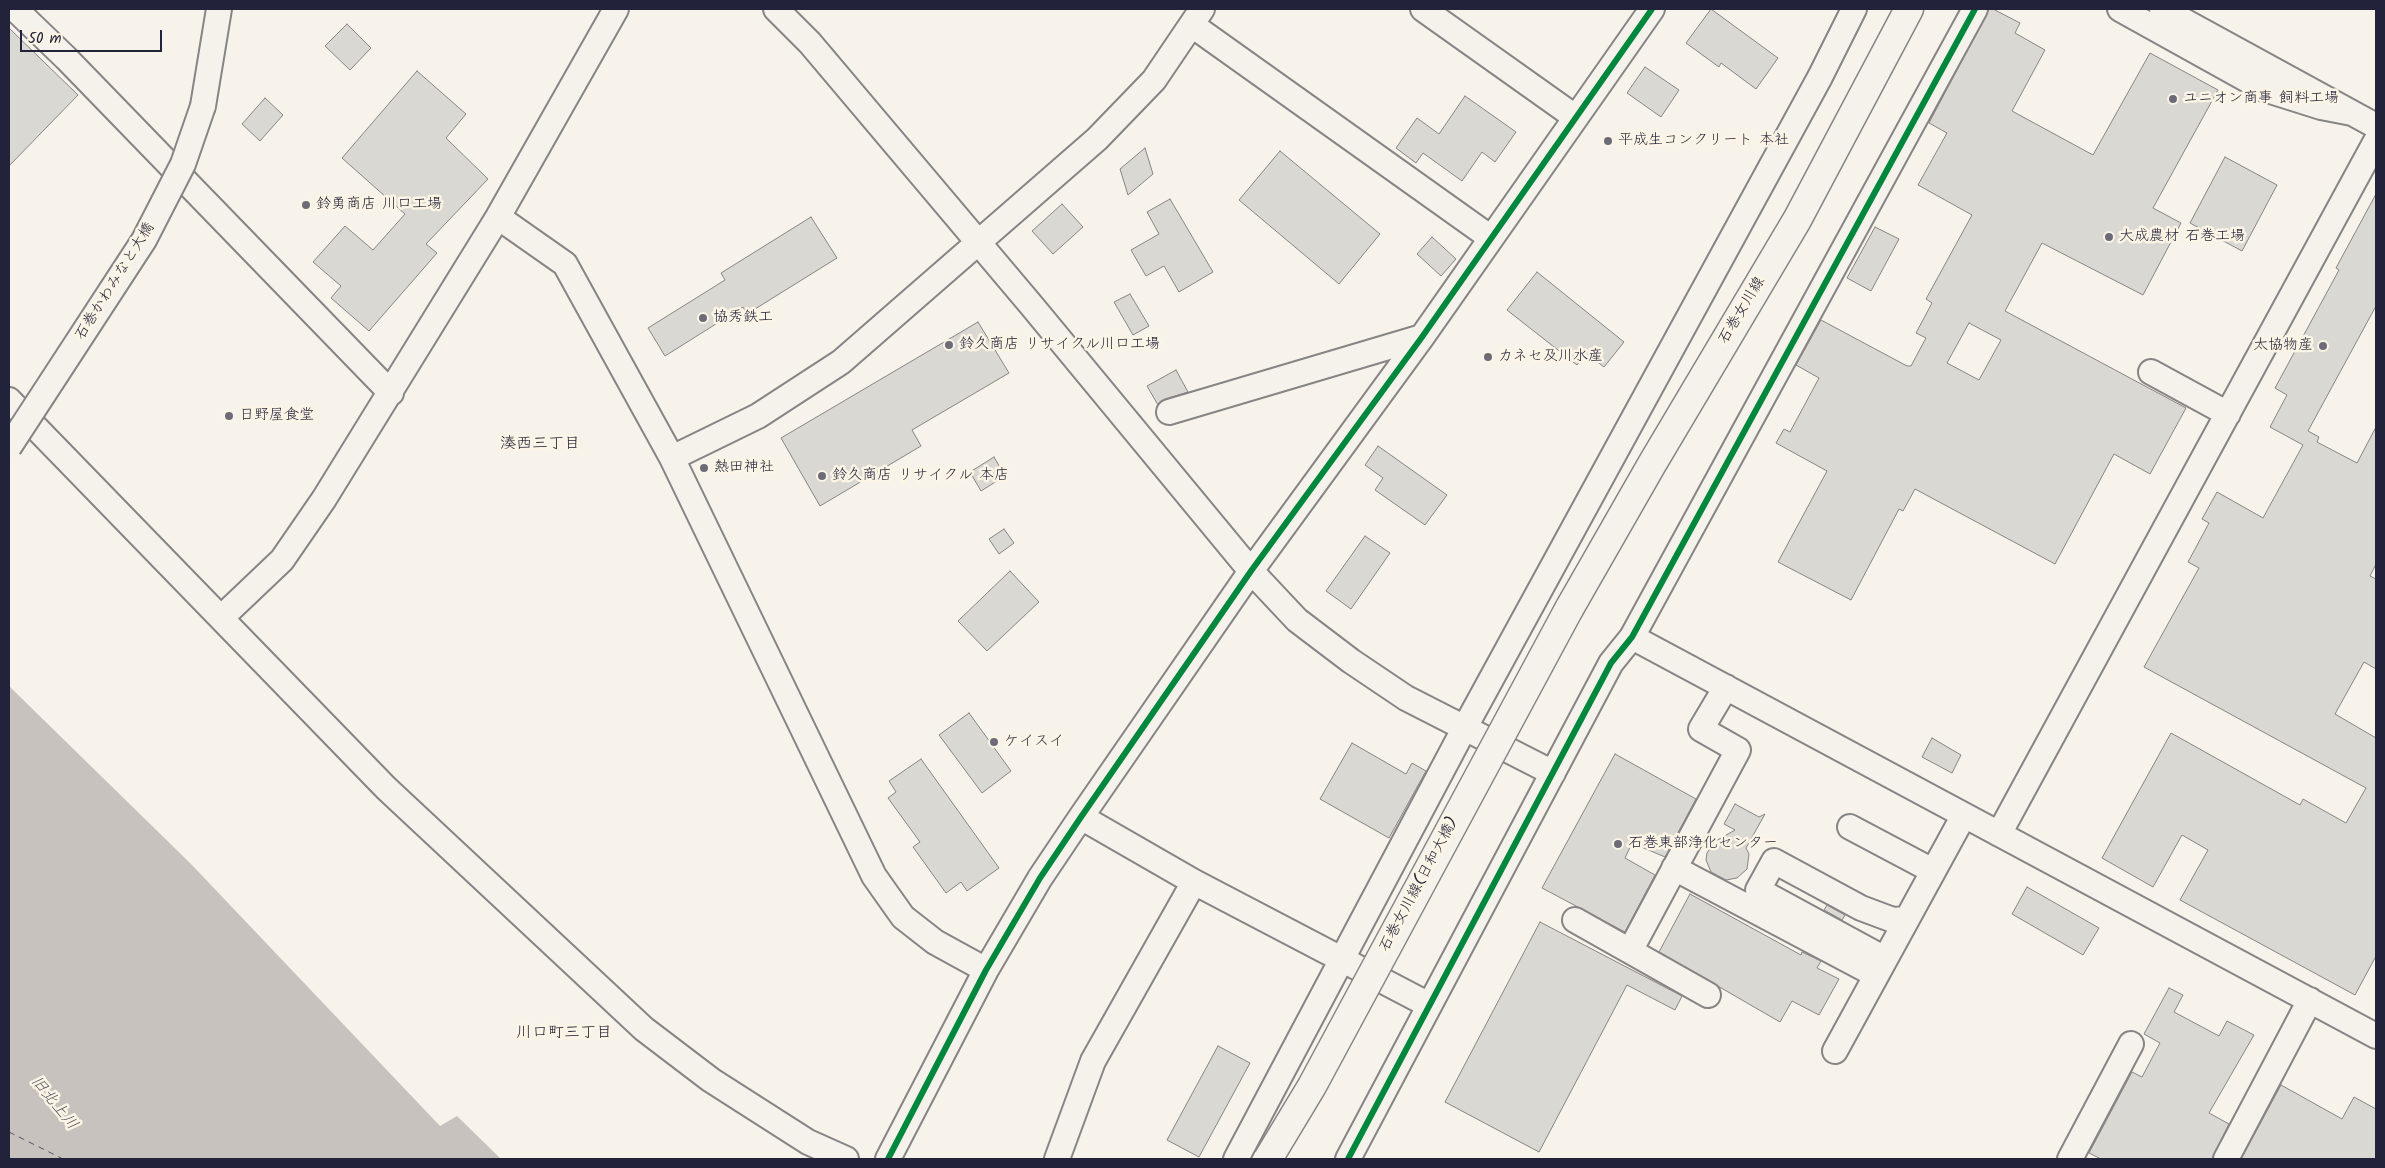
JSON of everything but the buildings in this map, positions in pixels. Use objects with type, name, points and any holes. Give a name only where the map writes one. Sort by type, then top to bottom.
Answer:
[{"type":"main road","name":"石巻女川線","points":[[1569,609],[1652,464],[1797,220],[1909,9]]},
{"type":"main road","name":"石巻女川線(日和大橋)","points":[[1268,1159],[1316,1077],[1569,609]]},
{"type":"street","points":[[15,9],[66,58],[391,393]]},
{"type":"street","name":"石巻かわみなと大橋","points":[[9,447],[144,240],[183,164],[203,106],[220,9]]},
{"type":"street","points":[[221,618],[282,560],[324,499],[498,217],[616,9]]},
{"type":"street","points":[[776,9],[810,43],[1251,571],[1297,620],[1351,661],[1406,698],[1553,773]]},
{"type":"street","points":[[1424,9],[1575,117]]},
{"type":"street","points":[[888,1159],[986,970],[1040,878],[1251,571],[1422,337],[1652,9]]},
{"type":"street","points":[[1236,1159],[1464,729],[1820,76],[1854,9]]},
{"type":"street","points":[[1348,1159],[1611,663],[1632,637],[1975,9]]},
{"type":"street","points":[[2120,9],[2264,89],[2321,107],[2352,113]]},
{"type":"street","points":[[2162,9],[2376,126]]},
{"type":"street","points":[[2194,9],[2303,68],[2309,78],[2311,91]]},
{"type":"street","points":[[672,458],[758,416],[841,362],[1097,139],[1154,80],[1197,17],[1490,238]]},
{"type":"street","points":[[1999,834],[2376,141]]},
{"type":"street","points":[[498,217],[565,264],[672,458],[874,876],[903,917],[935,942],[986,970]]},
{"type":"street","points":[[1169,412],[1422,337]]},
{"type":"street","points":[[2151,372],[2228,414]]},
{"type":"street","points":[[9,400],[386,788],[644,1029],[711,1080],[808,1142],[846,1159]]},
{"type":"street","points":[[1632,637],[2310,1000],[2376,1033]]},
{"type":"street","points":[[1630,951],[1738,750],[1702,729],[1726,687]]},
{"type":"street","points":[[1835,1050],[1964,815]]},
{"type":"street","points":[[1081,817],[1194,882],[1429,1005]]},
{"type":"street","points":[[1850,827],[1932,871]]},
{"type":"street","points":[[1880,967],[1758,890],[1774,861],[1861,908],[1893,920],[1907,919]]},
{"type":"street","points":[[1674,868],[1880,967]]},
{"type":"street","points":[[1057,1159],[1094,1061],[1194,882]]},
{"type":"street","points":[[1575,920],[1708,995]]},
{"type":"street","points":[[2226,1159],[2310,1000]]},
{"type":"street","points":[[2070,1159],[2131,1044]]},
{"type":"water","name":"旧北上川","points":[[9,686],[191,864],[440,1126],[457,1116],[501,1159],[9,1159]]},
{"type":"ferry route","points":[[9,1132],[63,1159]]},
{"type":"cycle path","points":[[888,1159],[986,970],[1040,878],[1251,571],[1422,337],[1652,9]]},
{"type":"cycle path","points":[[1348,1159],[1611,663],[1632,637],[1975,9]]},
{"type":"place","name":"ユニオン商事 飼料工場","points":[[2173,99]]},
{"type":"place","name":"平成生コンクリート 本社","points":[[1608,141]]},
{"type":"place","name":"鈴勇商店 川口工場","points":[[306,205]]},
{"type":"place","name":"大成農材 石巻工場","points":[[2109,237]]},
{"type":"place","name":"協秀鉄工","points":[[703,318]]},
{"type":"place","name":"鈴久商店 リサイクル川口工場","points":[[949,345]]},
{"type":"place","name":"太協物産","points":[[2323,346]]},
{"type":"place","name":"カネセ及川水産","points":[[1488,357]]},
{"type":"place","name":"日野屋食堂","points":[[229,416]]},
{"type":"place","name":"熱田神社","points":[[704,468]]},
{"type":"place","name":"鈴久商店 リサイクル 本店","points":[[822,476]]},
{"type":"place","name":"ケイスイ","points":[[994,742]]},
{"type":"place","name":"石巻東部浄化センター","points":[[1618,844]]},
{"type":"district","name":"湊西三丁目","points":[[540,445]]},
{"type":"district","name":"川口町三丁目","points":[[564,1034]]}]
